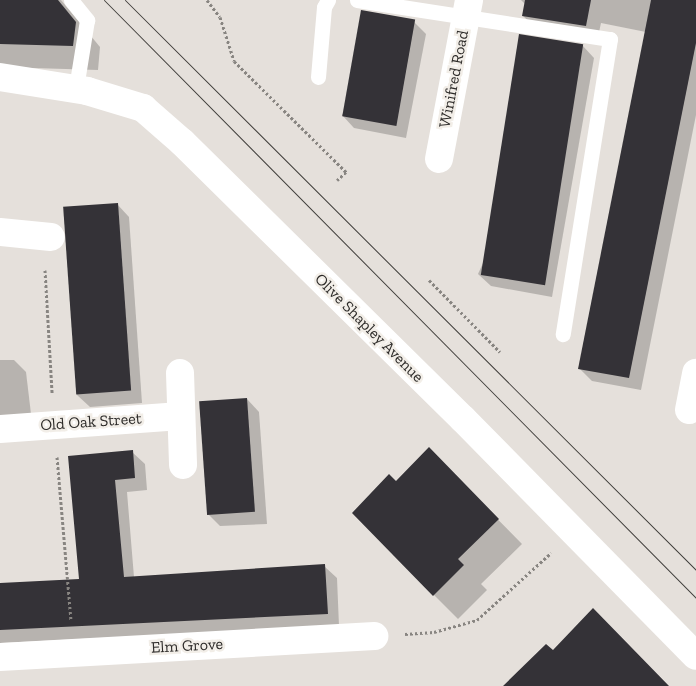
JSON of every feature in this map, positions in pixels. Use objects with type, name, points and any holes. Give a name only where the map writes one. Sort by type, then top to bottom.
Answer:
[{"type":"street","name":"Winifred Road","points":[[439,158],[468,7]]},
{"type":"street","name":"Olive Shapley Avenue","points":[[0,77],[76,88],[119,98],[143,108],[182,142],[463,419],[696,656]]},
{"type":"street","points":[[0,232],[47,237]]},
{"type":"street","points":[[689,410],[696,373]]},
{"type":"street","points":[[180,374],[183,465]]},
{"type":"street","name":"Old Oak Street","points":[[0,429],[181,416]]},
{"type":"street","name":"Elm Grove","points":[[0,656],[374,636]]},
{"type":"lane","points":[[71,0],[87,20],[76,88]]},
{"type":"lane","points":[[318,78],[324,7],[328,0]]},
{"type":"lane","points":[[357,0],[468,7],[610,39],[563,334]]},
{"type":"path","points":[[207,0],[220,17],[234,61],[346,172],[337,180]]},
{"type":"path","points":[[47,237],[54,425],[73,652]]},
{"type":"path","points":[[429,280],[500,352]]},
{"type":"path","points":[[374,636],[434,632],[477,620],[574,534]]},
{"type":"building","points":[[0,0],[58,0],[76,22],[73,46],[0,44]]},
{"type":"building","points":[[525,0],[591,0],[586,26],[522,16]]},
{"type":"building","points":[[651,0],[696,0],[696,43],[629,378],[578,369]]},
{"type":"building","points":[[361,10],[415,20],[396,126],[342,116]]},
{"type":"building","points":[[519,34],[583,44],[545,285],[481,275]]},
{"type":"building","points":[[118,203],[131,391],[76,394],[63,207]]},
{"type":"building","points":[[247,398],[255,512],[207,515],[199,401]]},
{"type":"building","points":[[429,447],[499,519],[458,559],[464,565],[433,596],[352,513],[389,474],[396,481]]},
{"type":"building","points":[[133,450],[135,478],[115,480],[124,577],[325,564],[328,614],[0,630],[0,583],[79,579],[68,456]]},
{"type":"building","points":[[593,608],[669,686],[503,686],[546,644],[553,650]]},
{"type":"tram line","points":[[104,0],[696,598]]},
{"type":"tram line","points":[[125,0],[696,570]]}]
